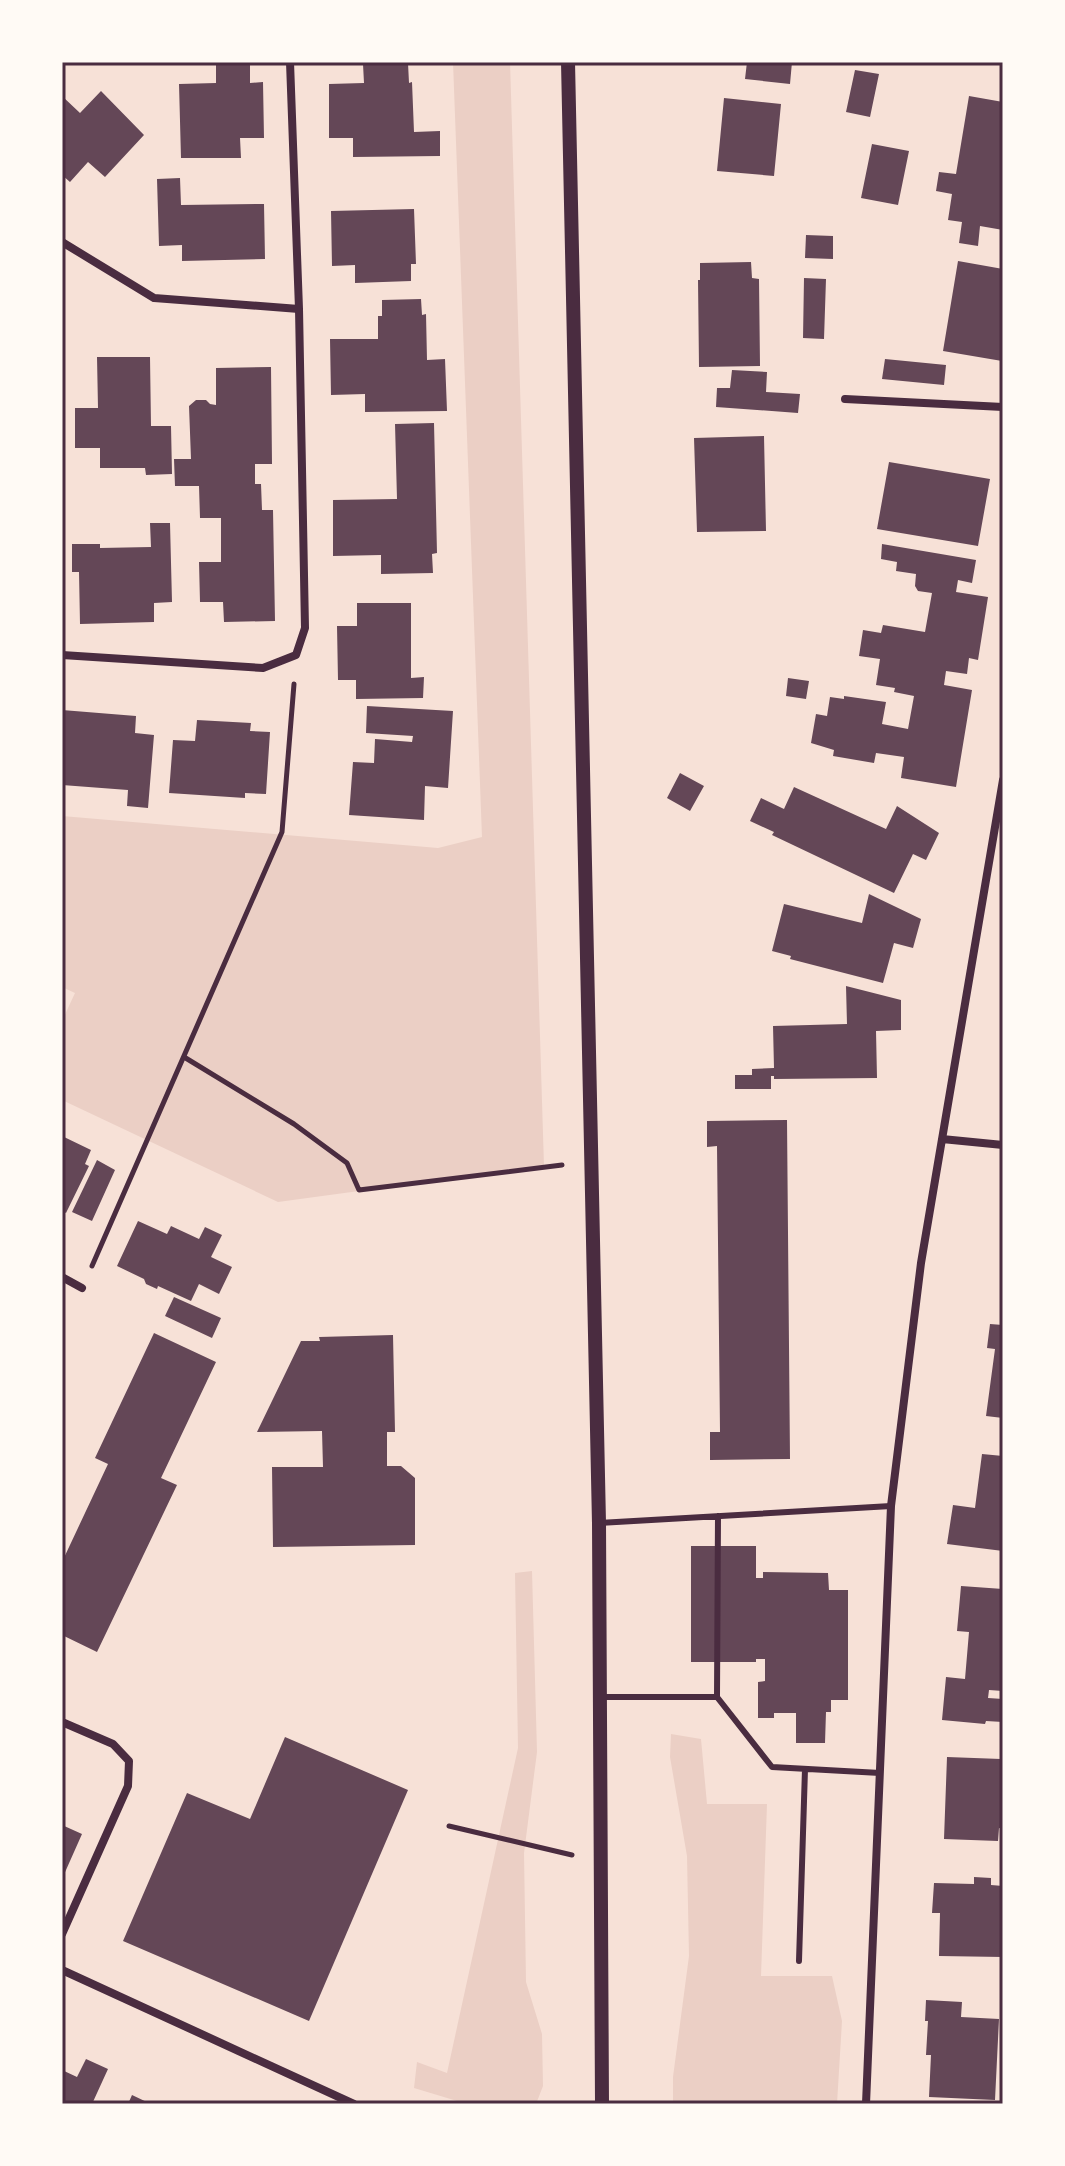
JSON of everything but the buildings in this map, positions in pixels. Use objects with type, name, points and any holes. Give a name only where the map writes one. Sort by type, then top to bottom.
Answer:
[{"type":"street","points":[[62,655],[263,668],[296,655],[305,628],[299,309],[290,62]]},
{"type":"street","points":[[568,62],[599,1523],[602,2104]]},
{"type":"street","points":[[62,242],[154,298],[299,309]]},
{"type":"street","points":[[845,399],[1003,407]]},
{"type":"street","points":[[866,2104],[891,1506],[921,1263],[1003,780]]},
{"type":"street","points":[[942,1139],[1003,1145]]},
{"type":"street","points":[[62,1277],[82,1288]]},
{"type":"street","points":[[62,1722],[113,1744],[129,1761],[128,1786],[62,1934]]},
{"type":"street","points":[[62,1970],[354,2104]]},
{"type":"lane","points":[[599,1523],[891,1506]]},
{"type":"lane","points":[[718,1516],[717,1697],[772,1767],[880,1773]]},
{"type":"lane","points":[[599,1697],[717,1697]]},
{"type":"lane","points":[[799,1961],[805,1769]]},
{"type":"path","points":[[82,1288],[282,832],[296,655]]},
{"type":"path","points":[[184,1057],[294,1124],[347,1163],[359,1190],[591,1161]]},
{"type":"path","points":[[449,1826],[600,1862]]},
{"type":"shaded area","points":[[453,62],[510,62],[544,1166],[278,1202],[62,1100],[62,1021],[75,993],[62,987],[62,816],[438,848],[482,837]]},
{"type":"shaded area","points":[[532,1571],[537,1752],[524,1853],[526,1982],[542,2034],[543,2086],[536,2104],[467,2104],[414,2088],[417,2062],[447,2073],[518,1748],[515,1573]]},
{"type":"shaded area","points":[[671,1734],[701,1739],[707,1804],[767,1804],[761,1976],[832,1976],[842,2021],[837,2104],[673,2104],[673,2077],[689,1956],[687,1856],[670,1757]]}]
